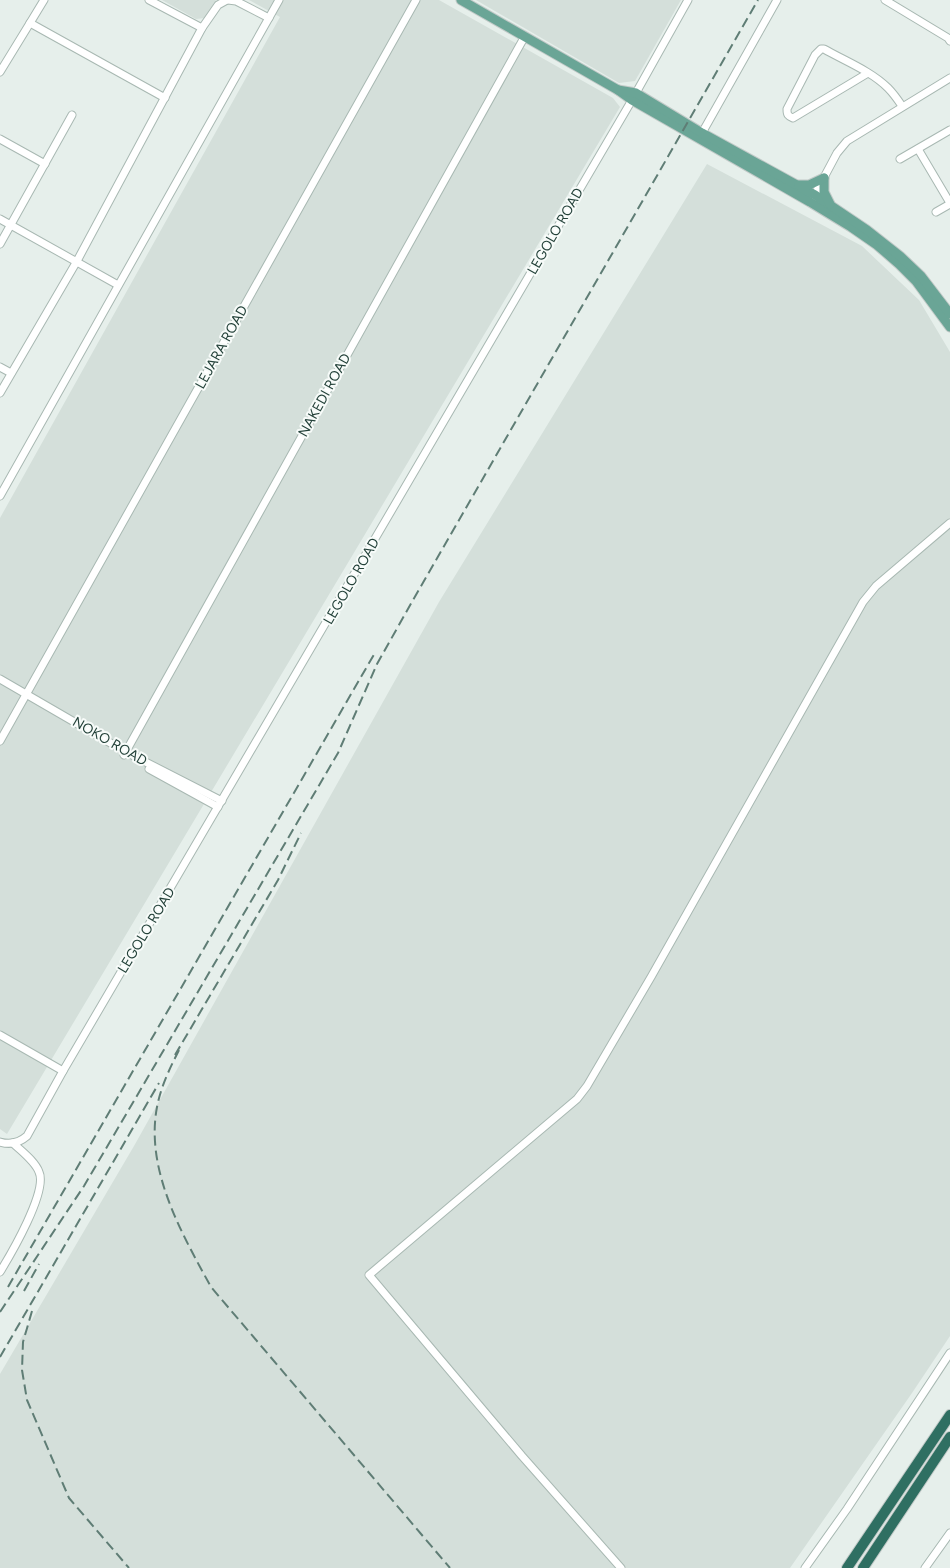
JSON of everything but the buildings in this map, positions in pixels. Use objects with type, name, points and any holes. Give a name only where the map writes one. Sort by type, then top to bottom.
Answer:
[{"type":"highway","points":[[847,1568],[950,1415]]},
{"type":"highway","points":[[863,1568],[950,1437]]},
{"type":"main road","points":[[461,0],[618,90],[702,132],[798,185],[812,199],[832,206],[867,230],[900,256],[921,276],[946,311],[950,327]]},
{"type":"main road","points":[[634,97],[812,199],[899,264],[946,311]]},
{"type":"main road","points":[[798,185],[809,185],[824,178],[824,192],[832,206]]},
{"type":"street","points":[[0,72],[44,0]]},
{"type":"street","points":[[148,0],[202,28]]},
{"type":"street","points":[[0,393],[76,260],[202,28],[218,5],[227,0],[236,1],[269,18]]},
{"type":"street","points":[[0,496],[279,0]]},
{"type":"street","name":"LEJARA ROAD","points":[[0,741],[416,0]]},
{"type":"street","name":"LEGOLO ROAD","points":[[13,1143],[27,1136],[63,1071],[634,97],[688,0]]},
{"type":"street","points":[[702,132],[777,0]]},
{"type":"street","points":[[885,0],[949,38]]},
{"type":"street","points":[[30,23],[165,98]]},
{"type":"street","name":"NAKEDI ROAD","points":[[125,753],[525,36]]},
{"type":"street","points":[[868,73],[793,118],[787,114],[787,109],[815,55],[821,49],[868,73],[888,88],[902,106]]},
{"type":"street","points":[[812,199],[837,153],[847,140],[950,78]]},
{"type":"street","points":[[0,244],[72,116]]},
{"type":"street","points":[[900,159],[950,130]]},
{"type":"street","points":[[0,139],[45,164]]},
{"type":"street","points":[[918,149],[950,203],[936,212]]},
{"type":"street","points":[[0,219],[118,285]]},
{"type":"street","points":[[0,367],[11,372]]},
{"type":"street","points":[[621,1568],[522,1456],[369,1275],[577,1099],[587,1086],[650,977],[863,602],[876,586],[950,523]]},
{"type":"street","name":"NOKO ROAD","points":[[0,679],[125,753],[220,804]]},
{"type":"street","points":[[0,684],[25,695]]},
{"type":"street","points":[[0,1035],[63,1071]]},
{"type":"street","points":[[0,1142],[13,1143],[40,1172],[42,1182],[23,1230],[0,1272]]},
{"type":"street","points":[[805,1568],[847,1510],[950,1353]]},
{"type":"street","points":[[926,1568],[950,1532]]},
{"type":"shaded area","points":[[162,0],[216,0],[205,18],[196,19]]},
{"type":"shaded area","points":[[249,0],[439,0],[613,98],[620,107],[7,1134],[0,1129],[0,518],[280,17]]},
{"type":"shaded area","points":[[476,0],[681,0],[635,81],[619,83]]},
{"type":"shaded area","points":[[707,164],[862,246],[919,300],[950,352],[950,1336],[790,1568],[0,1568],[0,1374],[134,1146],[439,602]]},
{"type":"railway","points":[[0,1312],[84,1186],[338,753],[377,664],[758,0]]},
{"type":"railway","points":[[8,1287],[376,651]]},
{"type":"railway","points":[[175,1055],[278,880],[301,833]]},
{"type":"railway","points":[[179,1050],[169,1070],[157,1107],[156,1154],[161,1178],[169,1201],[189,1245],[211,1287],[450,1568]]},
{"type":"railway","points":[[0,1357],[159,1083]]},
{"type":"railway","points":[[24,1291],[39,1264]]},
{"type":"railway","points":[[32,1311],[23,1342],[22,1370],[27,1400],[69,1498],[129,1568]]}]
